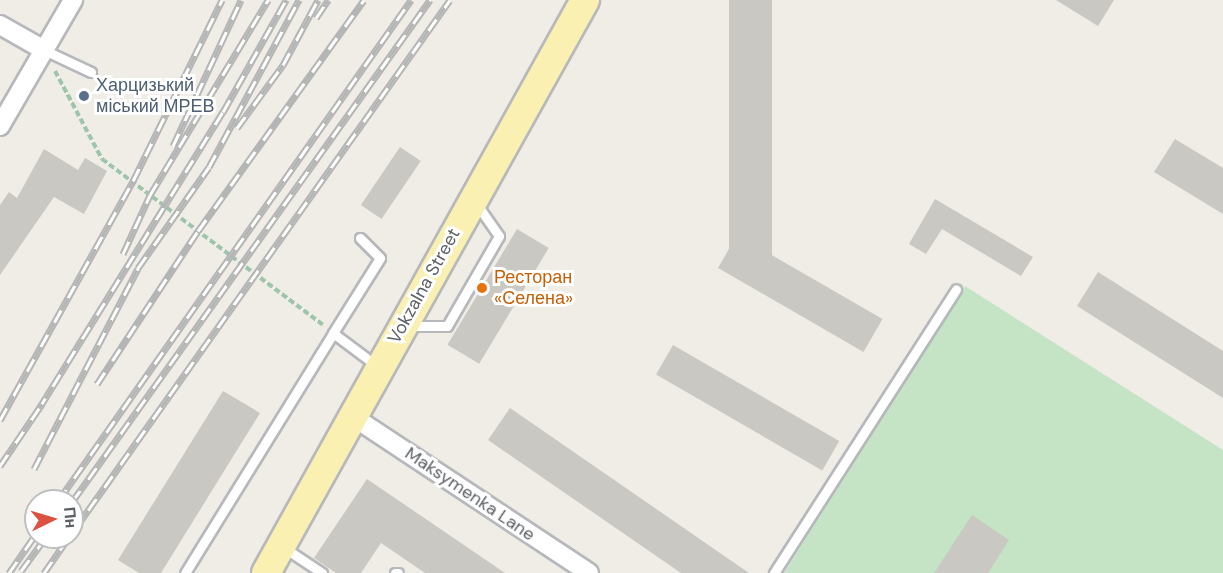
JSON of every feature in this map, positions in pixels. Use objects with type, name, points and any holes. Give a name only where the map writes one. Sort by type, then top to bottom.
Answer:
[{"type":"main road","name":"Vokzalna Street","points":[[266,573],[472,198],[585,0]]},
{"type":"street","points":[[0,126],[73,0]]},
{"type":"street","points":[[0,25],[44,50]]},
{"type":"street","name":"Maksymenka Lane","points":[[352,416],[589,573]]},
{"type":"lane","points":[[44,50],[91,72]]},
{"type":"lane","points":[[402,326],[447,326],[499,236],[472,198]]},
{"type":"lane","points":[[185,573],[380,258],[360,238]]},
{"type":"lane","points":[[774,573],[956,289]]},
{"type":"lane","points":[[333,333],[379,368]]},
{"type":"lane","points":[[281,546],[322,573]]},
{"type":"path","points":[[44,50],[102,159],[333,333]]},
{"type":"green space","points":[[965,286],[1223,450],[1223,573],[784,573]]},
{"type":"building","points":[[729,0],[772,0],[772,255],[729,255]]},
{"type":"building","points":[[1056,0],[1114,0],[1098,26]]},
{"type":"building","points":[[1175,139],[1223,168],[1223,214],[1154,172]]},
{"type":"building","points":[[400,147],[421,161],[382,219],[361,205]]},
{"type":"building","points":[[44,149],[78,170],[85,158],[107,171],[84,214],[54,197],[0,275],[0,205],[9,192],[17,198]]},
{"type":"building","points":[[935,199],[1033,257],[1021,276],[942,229],[926,254],[909,244]]},
{"type":"building","points":[[517,229],[549,248],[479,364],[447,345]]},
{"type":"building","points":[[737,235],[882,319],[863,352],[718,268]]},
{"type":"building","points":[[1098,272],[1223,351],[1223,398],[1077,306]]},
{"type":"building","points":[[673,345],[839,441],[822,470],[656,374]]},
{"type":"building","points":[[223,391],[260,413],[161,573],[139,573],[118,560]]},
{"type":"building","points":[[510,408],[749,573],[681,573],[488,440]]},
{"type":"building","points":[[367,479],[505,573],[425,573],[381,543],[361,573],[336,573],[314,558]]},
{"type":"building","points":[[972,515],[1009,540],[988,573],[934,573]]},
{"type":"railway","points":[[0,420],[133,181],[222,0]]},
{"type":"railway","points":[[173,146],[241,0]]},
{"type":"railway","points":[[123,254],[150,195],[268,0]]},
{"type":"railway","points":[[38,410],[223,112],[286,0]]},
{"type":"railway","points":[[34,469],[138,268],[209,167],[299,0]]},
{"type":"railway","points":[[237,128],[283,65],[318,0]]},
{"type":"railway","points":[[316,18],[328,0]]},
{"type":"railway","points":[[97,384],[198,231],[364,0]]},
{"type":"railway","points":[[66,489],[411,0]]},
{"type":"railway","points":[[81,489],[430,0]]},
{"type":"railway","points":[[84,516],[450,0]]},
{"type":"railway","points":[[0,466],[42,404]]},
{"type":"railway","points":[[9,573],[26,549]]},
{"type":"railway","points":[[21,571],[37,549]]},
{"type":"railway","points":[[44,573],[61,549]]},
{"type":"place","name":"Харцизький міський МРЕВ","points":[[84,96]]},
{"type":"place","name":"Ресторан «Селена»","points":[[482,288]]}]
